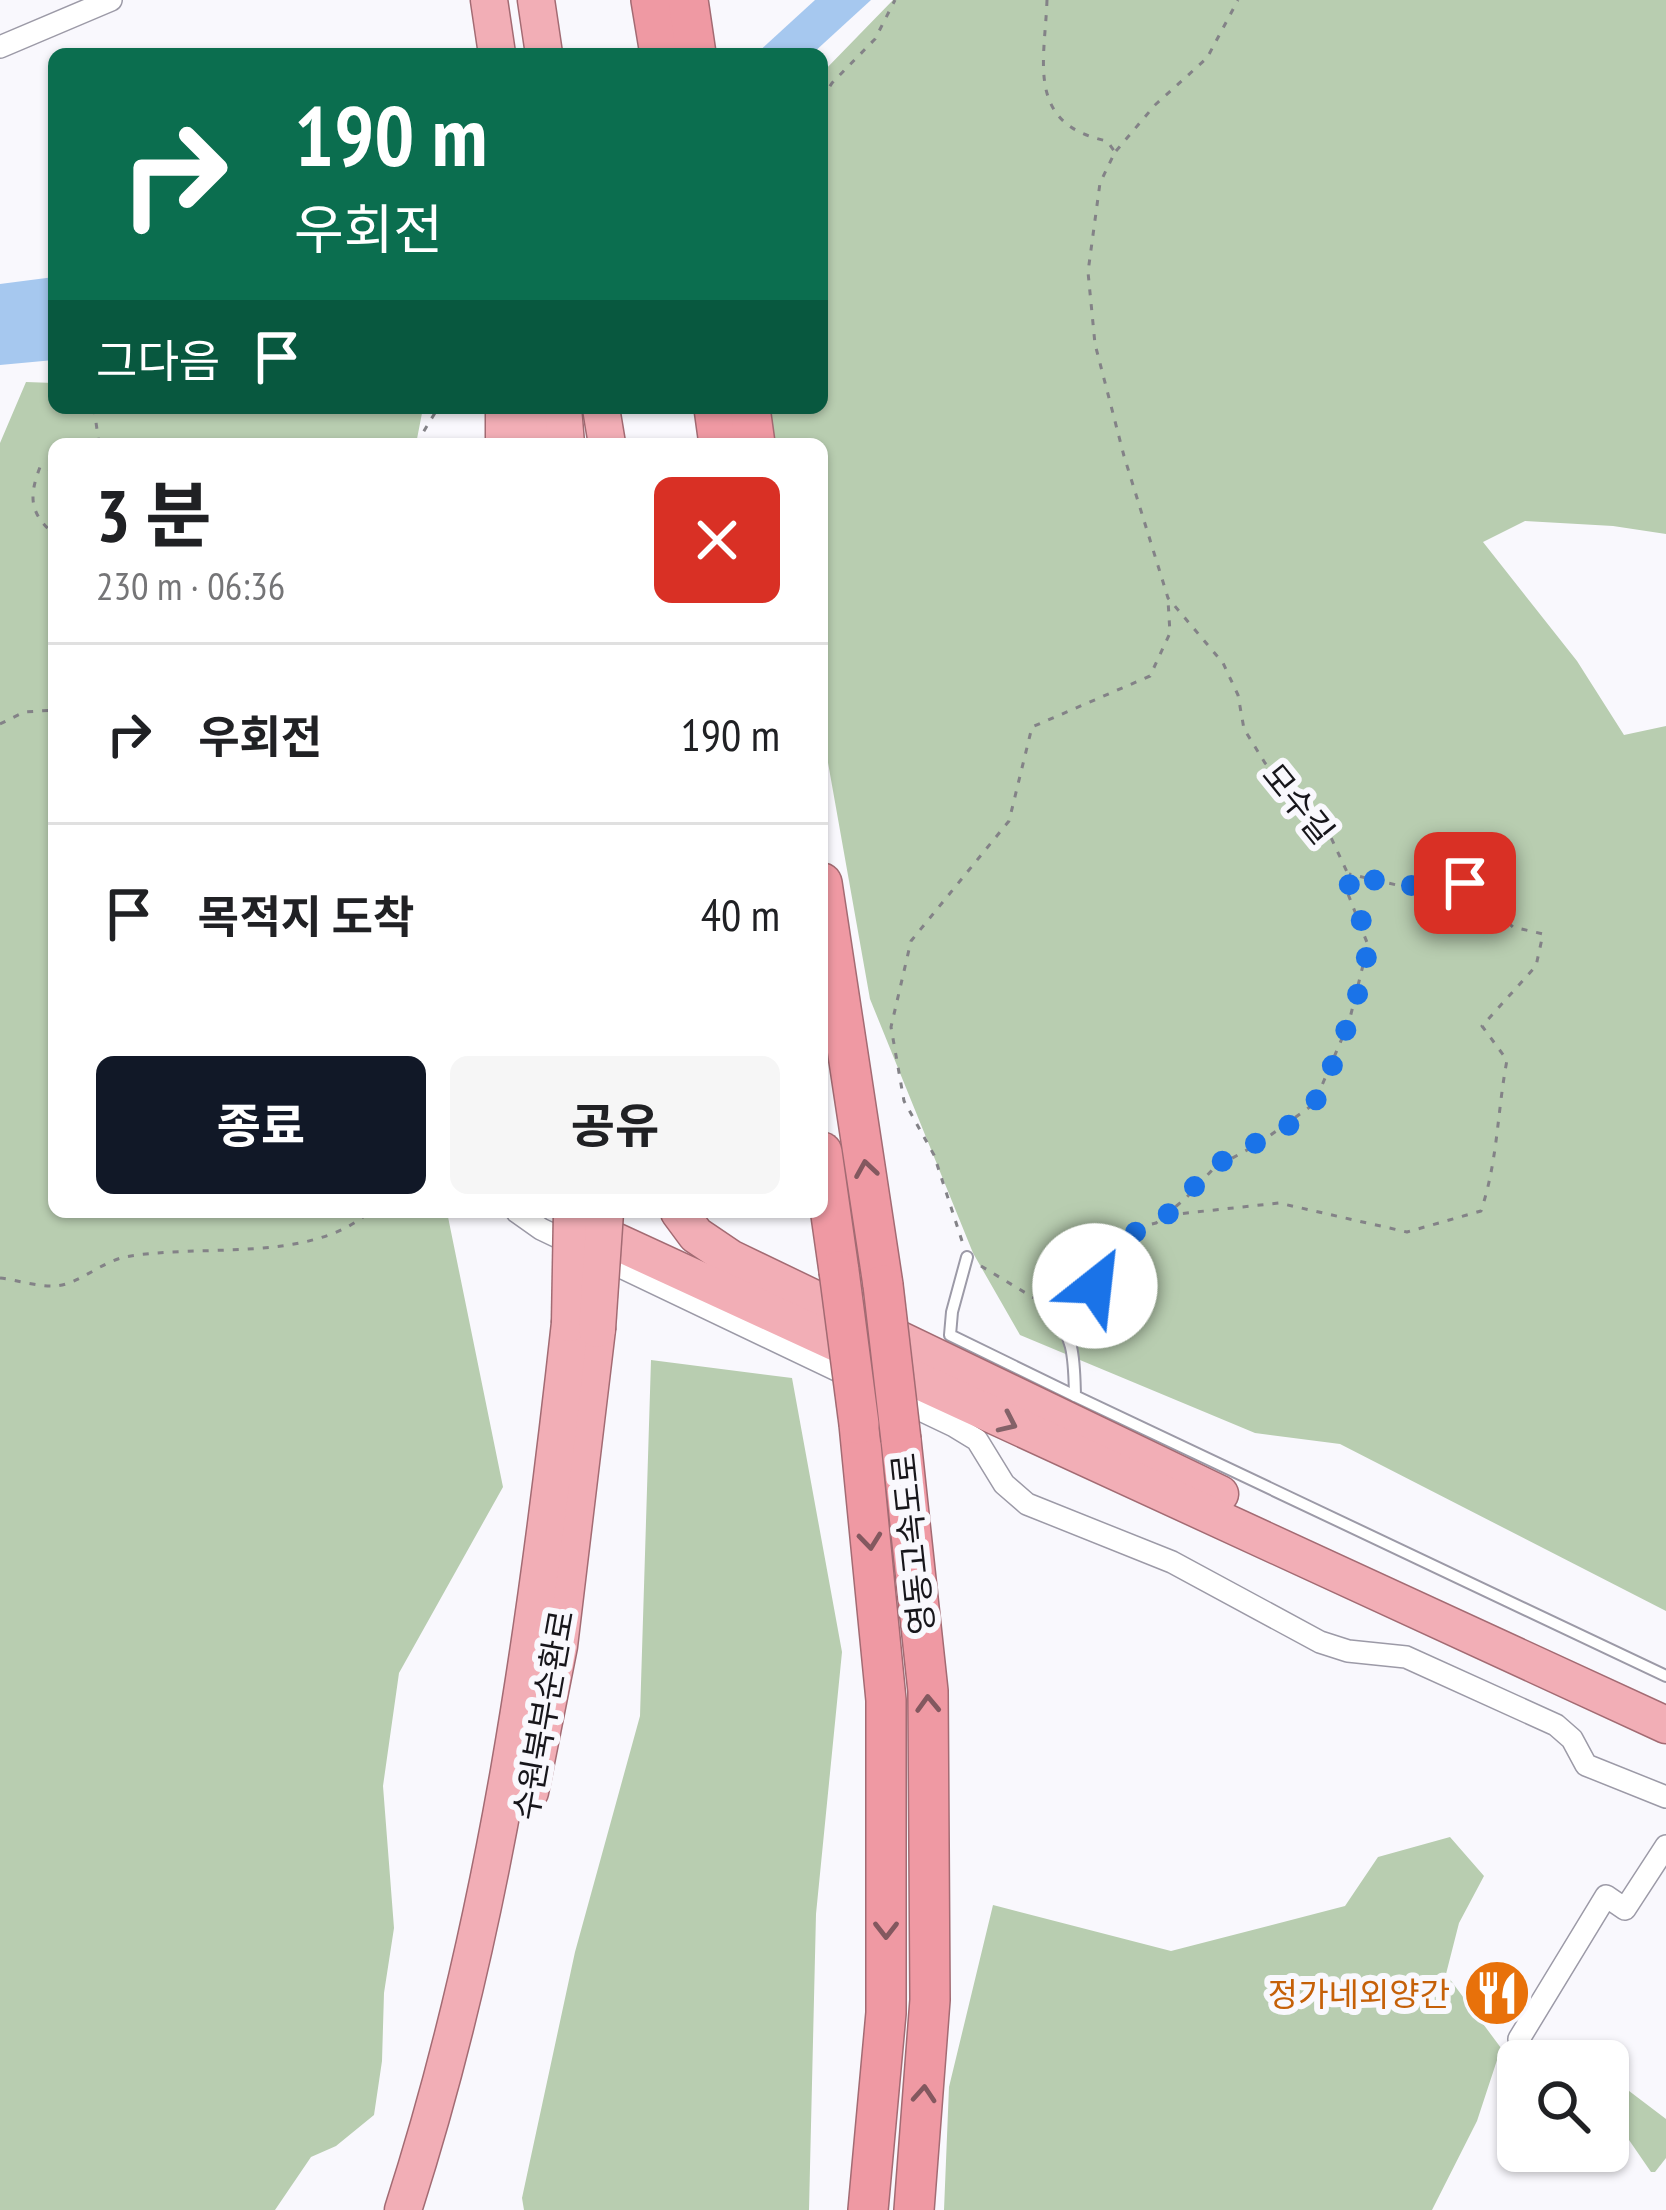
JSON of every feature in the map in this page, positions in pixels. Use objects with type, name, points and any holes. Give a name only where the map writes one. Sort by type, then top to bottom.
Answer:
[{"type":"highway","points":[[490,0],[496,48]]},
{"type":"highway","points":[[514,0],[520,48]]},
{"type":"highway","points":[[536,0],[543,48]]},
{"type":"highway","points":[[651,0],[659,48]]},
{"type":"highway","points":[[688,0],[695,48]]},
{"type":"highway","name":"영동고속도로","points":[[828,923],[883,1285],[928,1691],[931,2000],[914,2210]]},
{"type":"highway","name":"영동고속도로","points":[[828,1194],[859,1424],[886,1700],[886,2012],[868,2210]]},
{"type":"highway","points":[[572,1218],[1666,1725]]},
{"type":"highway","name":"수원북부순환로","points":[[430,2210],[482,2019],[559,1646],[583,1326],[573,1218]]},
{"type":"highway","name":"수원북부순환로","points":[[404,2210],[469,1977],[503,1817],[544,1550],[604,1218]]},
{"type":"highway","points":[[683,1218],[696,1235],[730,1258],[1666,1708]]},
{"type":"street","points":[[0,46],[111,0]]},
{"type":"street","points":[[526,1218],[954,1426],[977,1440],[1004,1484],[1027,1504],[1172,1562],[1320,1642],[1348,1651],[1406,1657],[1556,1725],[1572,1738],[1586,1766],[1666,1798]]},
{"type":"street","points":[[1519,2039],[1606,1897],[1625,1909],[1666,1846]]},
{"type":"lane","points":[[967,1257],[950,1335],[1666,1676]]},
{"type":"lane","points":[[1049,1308],[1066,1326],[1074,1346],[1075,1396]]},
{"type":"path","points":[[828,89],[875,39],[895,0]]},
{"type":"path","points":[[1047,0],[1043,90],[1066,121],[1087,137],[1108,141],[1115,152],[1155,105],[1207,58],[1238,0]]},
{"type":"path","name":"모수길","points":[[1066,1326],[1095,1286],[1102,1248],[1166,1215],[1214,1168],[1314,1104],[1349,1022],[1368,945],[1348,894],[1348,874],[1328,829],[1265,763],[1244,729],[1238,695],[1223,663],[1168,598],[1095,344],[1088,272],[1100,183],[1115,152]]},
{"type":"path","points":[[48,469],[40,467],[29,495],[35,514],[48,528]]},
{"type":"path","points":[[1049,1308],[967,1257],[934,1155],[904,1100],[891,1027],[910,941],[1009,821],[1033,727],[1150,676],[1170,633],[1168,598]]},
{"type":"path","points":[[0,724],[24,712],[48,710]]},
{"type":"path","points":[[1166,1215],[1280,1203],[1407,1232],[1481,1210],[1496,1168],[1496,1118],[1507,1060],[1482,1026],[1536,966],[1543,934],[1513,926],[1465,883],[1400,886],[1348,874]]},
{"type":"path","points":[[0,1278],[58,1286],[120,1258],[206,1248],[283,1246],[350,1229],[362,1218]]},
{"type":"green space","points":[[893,0],[1666,0],[1666,534],[1525,521],[1483,542],[1577,661],[1624,735],[1666,726],[1666,1611],[1340,1444],[1255,1433],[1020,1335],[973,1253],[870,999],[828,763],[828,438],[774,438],[771,414],[828,414],[828,67]]},
{"type":"green space","points":[[26,382],[48,383],[48,414],[422,414],[417,438],[48,438],[48,1218],[448,1218],[503,1487],[399,1673],[383,1786],[394,1928],[374,2115],[336,2146],[311,2157],[275,2210],[0,2210],[0,443]]},
{"type":"green space","points":[[651,1360],[792,1378],[842,1652],[816,1914],[809,2210],[524,2210],[522,2198],[575,1952],[640,1716]]},
{"type":"green space","points":[[1450,1837],[1484,1876],[1459,1923],[1446,1974],[1497,2043],[1497,2060],[1477,2121],[1432,2210],[944,2210],[949,2087],[993,1905],[1171,1951],[1345,1906],[1378,1857]]},
{"type":"green space","points":[[1629,2091],[1666,2119],[1666,2158],[1651,2172],[1629,2140]]},
{"type":"water","points":[[815,0],[871,0],[819,48],[763,48]]},
{"type":"water","points":[[48,278],[48,361],[0,365],[0,284]]},
{"type":"place","name":"정가네외양간","points":[[1497,1993]]},
{"type":"route","points":[[1095,1286],[1102,1248],[1156,1223],[1214,1168],[1314,1104],[1349,1022],[1368,945],[1348,894],[1348,874],[1400,886],[1465,883]]}]
